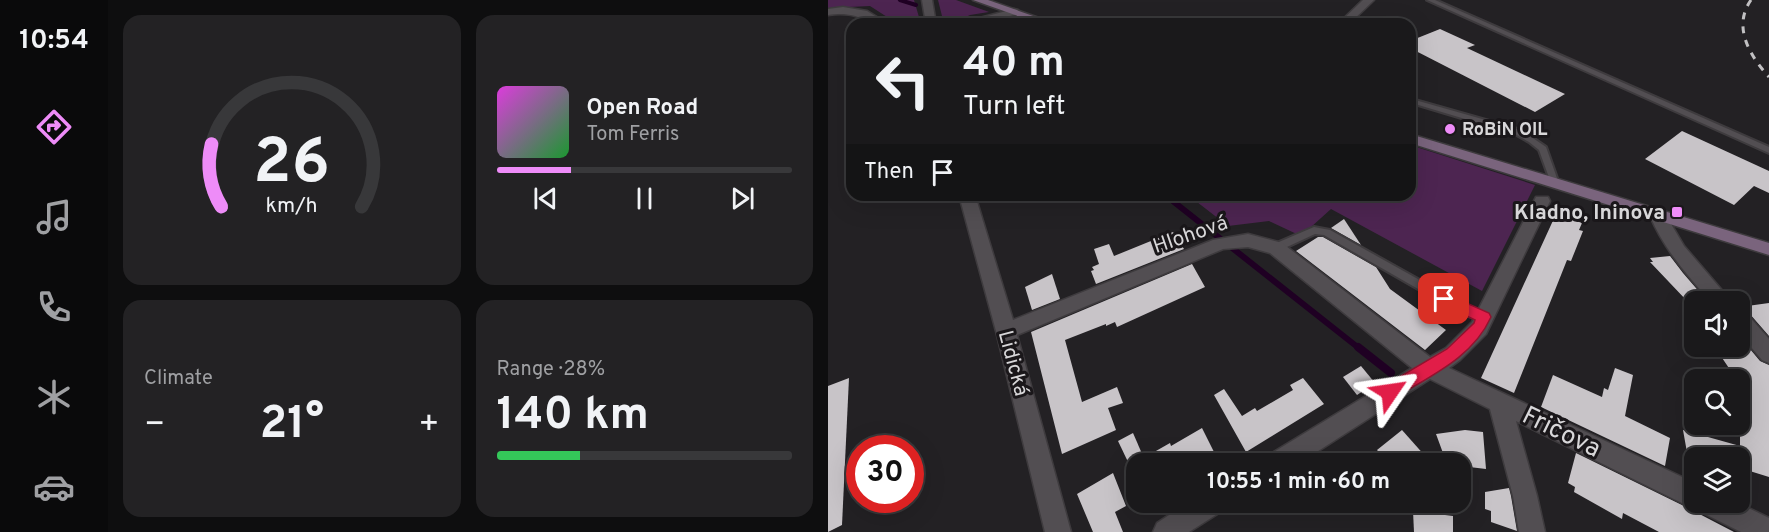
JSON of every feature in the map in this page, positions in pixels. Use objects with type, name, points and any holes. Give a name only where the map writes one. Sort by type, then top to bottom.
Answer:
[{"type":"main road","points":[[978,0],[1032,18]]},
{"type":"main road","points":[[1416,140],[1769,249]]},
{"type":"street","points":[[927,0],[930,18]]},
{"type":"street","points":[[1349,18],[1369,0]]},
{"type":"street","points":[[828,12],[850,10],[867,13],[874,18]]},
{"type":"street","points":[[988,18],[1014,12]]},
{"type":"street","name":"Lidická","points":[[969,201],[1006,331],[1058,532]]},
{"type":"street","points":[[1293,453],[1453,354],[1479,328],[1542,201]]},
{"type":"street","points":[[1658,216],[1665,233],[1713,291]]},
{"type":"street","name":"Hlohová","points":[[1006,331],[1219,244],[1239,240],[1263,241],[1276,248],[1428,368]]},
{"type":"street","points":[[1750,332],[1769,354]]},
{"type":"street","name":"Fričova","points":[[1428,368],[1684,491]]},
{"type":"street","points":[[1499,401],[1525,496],[1532,532]]},
{"type":"street","points":[[1166,532],[1196,513]]},
{"type":"street","points":[[1730,513],[1769,532]]},
{"type":"lane","points":[[1430,0],[1769,150]]},
{"type":"lane","points":[[1416,102],[1518,132],[1542,149],[1554,182]]},
{"type":"lane","points":[[1276,248],[1314,230],[1326,232],[1464,310],[1484,317]]},
{"type":"shaded area","points":[[828,0],[914,0],[919,18],[889,18],[870,6],[828,8]]},
{"type":"shaded area","points":[[938,0],[956,0],[989,12],[964,18],[942,18]]},
{"type":"shaded area","points":[[1416,147],[1535,185],[1482,291],[1331,209],[1301,236],[1269,221],[1228,226],[1196,201],[1416,201]]},
{"type":"building","points":[[1440,29],[1475,45],[1467,48],[1565,94],[1535,112],[1416,51],[1416,39]]},
{"type":"building","points":[[1682,131],[1769,171],[1769,193],[1754,186],[1734,205],[1645,159]]},
{"type":"building","points":[[1556,214],[1582,223],[1579,230],[1583,231],[1571,261],[1567,260],[1514,393],[1481,378]]},
{"type":"building","points":[[1344,219],[1361,245],[1331,228]]},
{"type":"building","points":[[1173,232],[1184,249],[1096,284],[1091,271],[1094,270],[1092,267],[1099,264],[1094,249],[1109,244],[1114,256]]},
{"type":"building","points":[[1318,237],[1323,237],[1376,267],[1390,289],[1446,330],[1425,350],[1296,251]]},
{"type":"building","points":[[1670,256],[1699,291],[1684,291],[1684,298],[1650,262],[1653,262],[1650,258]]},
{"type":"building","points":[[1192,264],[1205,287],[1117,327],[1115,322],[1106,326],[1106,324],[1065,340],[1082,402],[1117,387],[1123,403],[1108,408],[1116,430],[1062,454],[1031,332]]},
{"type":"building","points":[[1052,274],[1060,299],[1032,310],[1025,287]]},
{"type":"building","points":[[1769,303],[1769,336],[1750,314],[1750,306]]},
{"type":"building","points":[[1750,349],[1760,361],[1769,365],[1769,477],[1750,471],[1750,447],[1686,447],[1683,430],[1684,435],[1701,435],[1740,446],[1740,435],[1750,435],[1750,369],[1730,369],[1721,357],[1750,357]]},
{"type":"building","points":[[1361,366],[1375,383],[1357,395],[1343,377]]},
{"type":"building","points":[[1615,368],[1633,375],[1625,416],[1670,438],[1665,466],[1541,407],[1553,375],[1602,397],[1604,388],[1608,390]]},
{"type":"building","points":[[849,378],[842,525],[828,532],[828,386]]},
{"type":"building","points":[[1303,378],[1324,404],[1246,452],[1214,395],[1224,389],[1242,416],[1255,408],[1257,411],[1293,390],[1290,385]]},
{"type":"building","points":[[1202,428],[1214,453],[1152,453],[1170,443],[1171,446]]},
{"type":"building","points":[[1402,430],[1422,453],[1380,453],[1377,450]]},
{"type":"building","points":[[1465,430],[1483,432],[1486,469],[1471,467],[1471,453],[1443,453],[1436,434]]},
{"type":"building","points":[[1133,433],[1142,453],[1126,453],[1126,458],[1118,441]]},
{"type":"building","points":[[1576,453],[1684,506],[1684,513],[1698,513],[1734,532],[1659,532],[1623,513],[1622,519],[1574,492],[1575,487],[1568,483]]},
{"type":"building","points":[[1113,473],[1126,506],[1115,512],[1123,532],[1093,532],[1077,494]]},
{"type":"building","points":[[1509,488],[1517,531],[1491,522],[1491,511],[1485,509],[1485,492]]},
{"type":"building","points":[[1413,513],[1453,516],[1453,532],[1414,532]]},
{"type":"waterway","points":[[900,0],[916,5]]},
{"type":"waterway","points":[[1172,201],[1176,204]]},
{"type":"waterway","points":[[1174,202],[1360,349]]},
{"type":"waterway","points":[[1358,347],[1391,373]]},
{"type":"railway","points":[[1751,0],[1743,20],[1743,31],[1755,60],[1769,77]]},
{"type":"place","name":"RoBiN OIL","points":[[1450,129]]},
{"type":"place","name":"Kladno, Ininova","points":[[1677,212]]},
{"type":"route","points":[[1390,392],[1453,354],[1479,328],[1484,317],[1464,310],[1444,299]]}]
